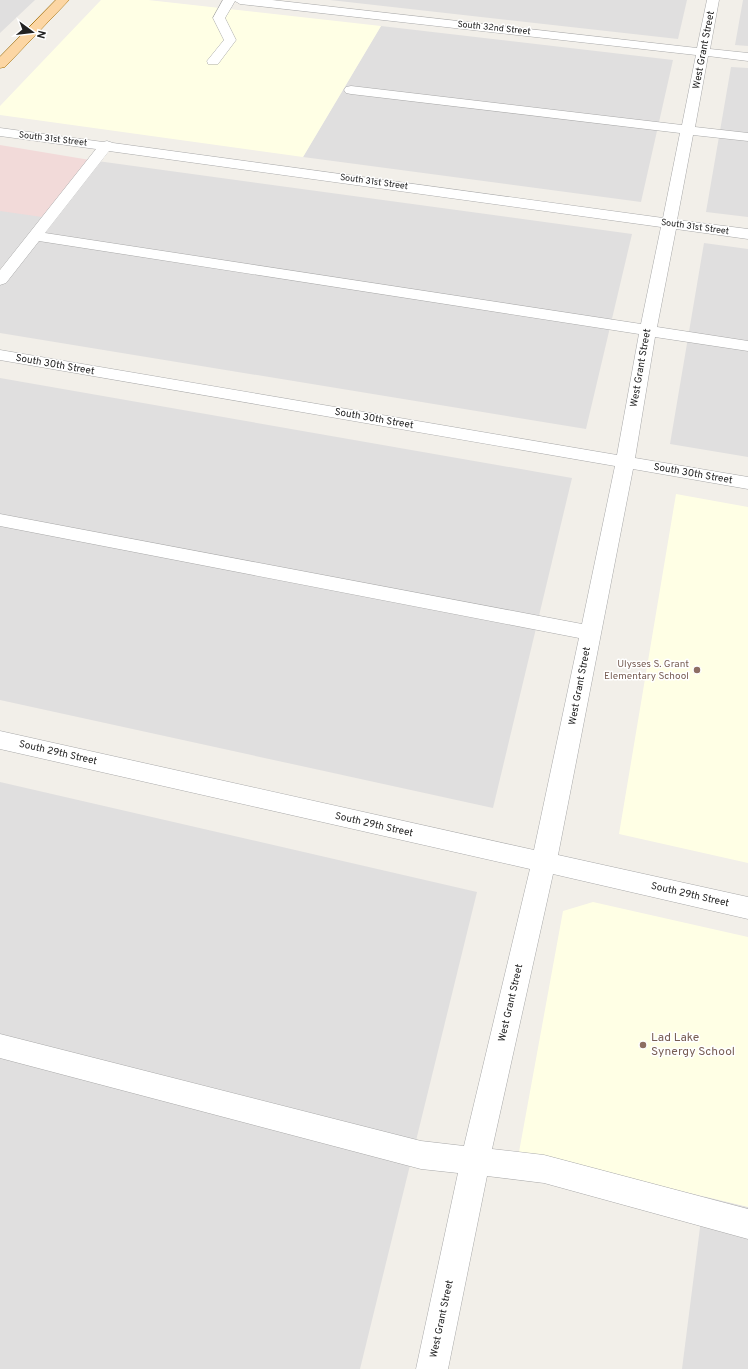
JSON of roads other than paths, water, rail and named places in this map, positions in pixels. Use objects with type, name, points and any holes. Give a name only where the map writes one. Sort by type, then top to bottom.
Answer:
[{"type":"main road","points":[[0,64],[63,0]]},
{"type":"street","points":[[213,61],[230,40],[230,36],[222,26],[219,18],[229,0]]},
{"type":"street","name":"South 32nd Street","points":[[240,0],[748,57]]},
{"type":"street","name":"West Grant Street","points":[[432,1369],[475,1162],[543,862],[591,633],[625,462],[648,331],[670,224],[702,52],[714,0]]},
{"type":"street","points":[[351,90],[748,137]]},
{"type":"street","name":"South 31st Street","points":[[0,132],[107,145],[748,234]]},
{"type":"street","points":[[0,280],[37,236],[107,145]]},
{"type":"street","points":[[37,236],[748,346]]},
{"type":"street","name":"South 30th Street","points":[[0,355],[748,483]]},
{"type":"street","points":[[0,520],[591,633]]},
{"type":"street","name":"South 29th Street","points":[[0,740],[748,908]]},
{"type":"street","points":[[0,1046],[421,1155],[544,1169],[748,1224]]},
{"type":"place","name":"Ulysses S. Grant Elementary School","points":[[697,670]]},
{"type":"place","name":"Lad Lake Synergy School","points":[[643,1045]]}]
